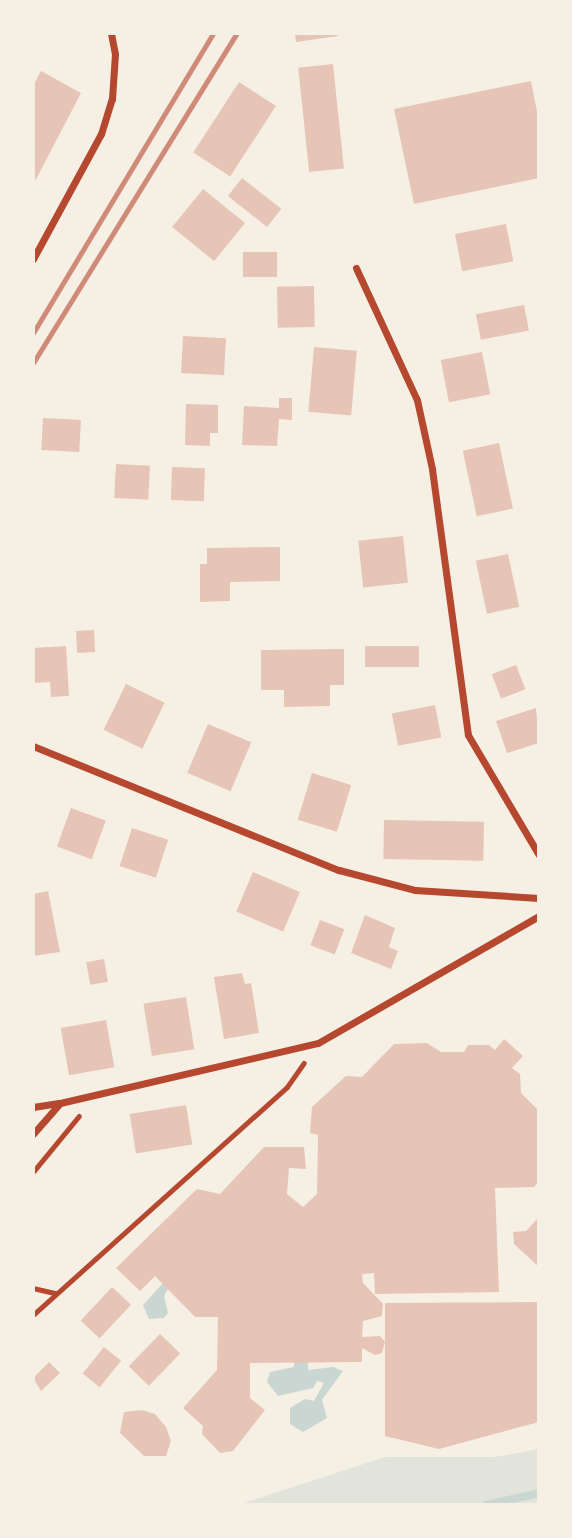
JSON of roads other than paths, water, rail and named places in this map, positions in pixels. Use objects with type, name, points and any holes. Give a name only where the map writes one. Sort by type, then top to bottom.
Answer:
[{"type":"street","points":[[33,259],[101,134],[112,99],[115,54],[111,33]]},
{"type":"street","points":[[356,268],[416,400],[432,469],[468,735],[539,855]]},
{"type":"street","points":[[33,746],[339,870],[415,890],[539,898]]},
{"type":"street","points":[[33,1107],[94,1096],[318,1043],[539,916]]},
{"type":"street","points":[[33,1134],[60,1103]]},
{"type":"waterway","points":[[487,1505],[539,1493]]},
{"type":"railway","points":[[33,333],[213,33]]},
{"type":"railway","points":[[33,363],[237,33]]}]
